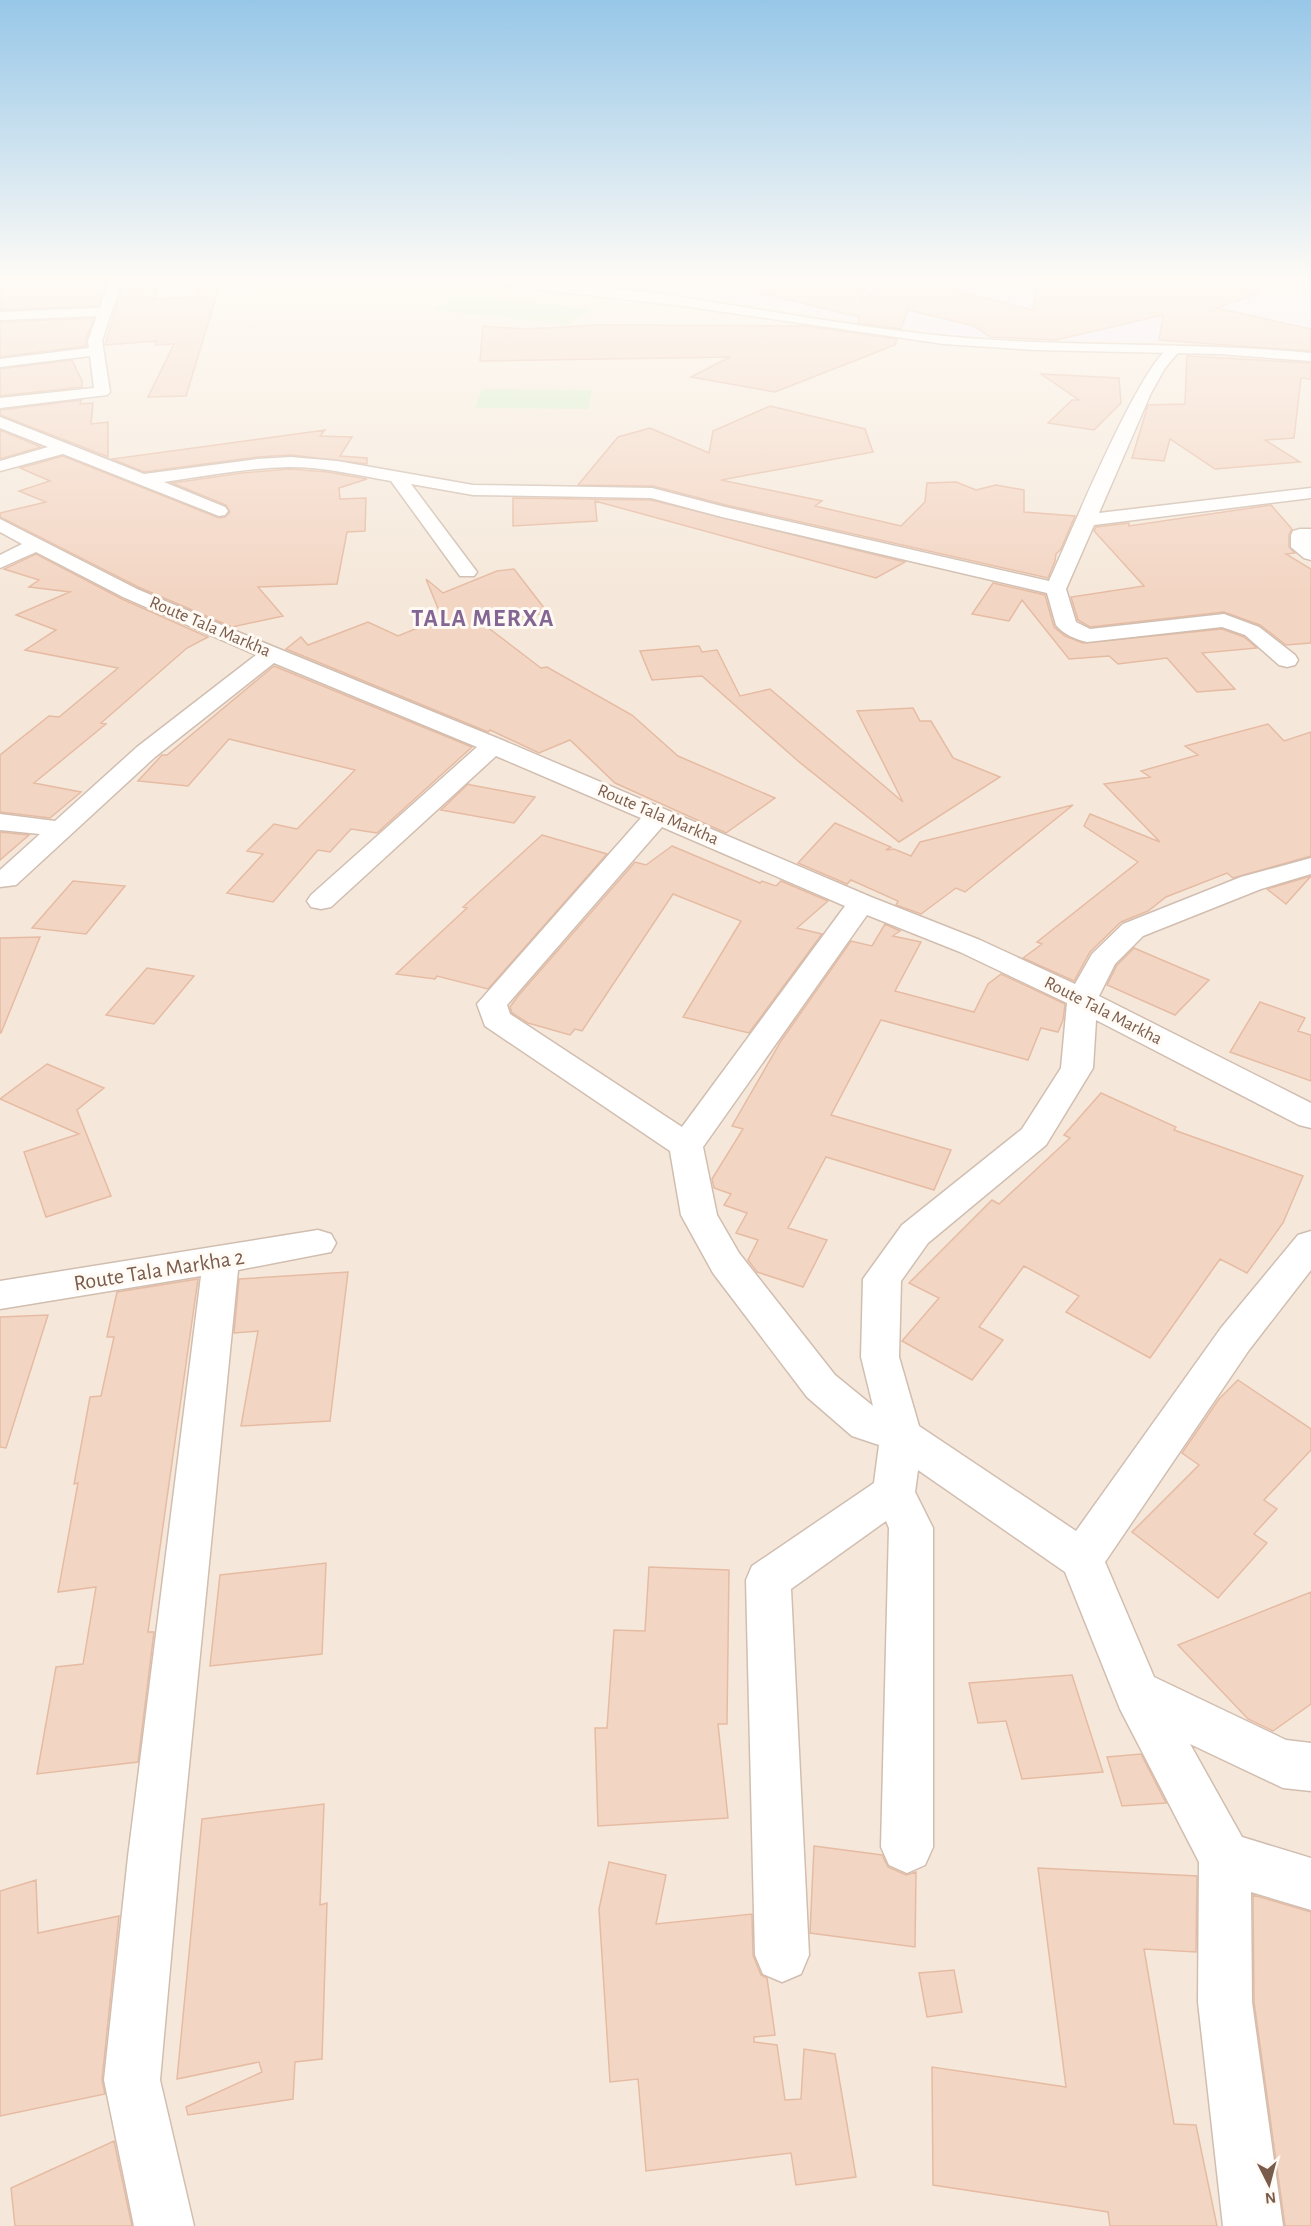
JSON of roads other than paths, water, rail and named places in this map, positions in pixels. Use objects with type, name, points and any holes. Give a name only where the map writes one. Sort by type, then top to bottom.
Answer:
[{"type":"street","points":[[0,403],[102,392],[101,384]]},
{"type":"street","points":[[1148,384],[1056,589],[1067,625],[1087,636],[1224,620],[1252,631],[1287,660]]},
{"type":"street","points":[[0,422],[219,511]]},
{"type":"street","points":[[0,466],[65,448]]},
{"type":"street","points":[[142,480],[257,464],[291,462],[337,466],[473,490],[652,493],[722,512],[1056,589]]},
{"type":"street","points":[[396,477],[467,572]]},
{"type":"street","points":[[1087,520],[1311,493]]},
{"type":"street","name":"Route Tala Markha","points":[[0,525],[130,592],[271,654],[495,745],[861,903],[970,946],[1082,999],[1311,1117]]},
{"type":"street","points":[[1311,535],[1300,535],[1301,547],[1305,552],[1311,554]]},
{"type":"street","points":[[0,562],[37,544]]},
{"type":"street","points":[[0,879],[6,879],[146,752],[271,654]]},
{"type":"street","points":[[321,901],[495,745]]},
{"type":"street","points":[[658,815],[492,1004],[496,1019],[686,1146],[699,1215],[726,1263],[821,1386],[866,1424],[901,1436],[1082,1559],[1137,1693],[1225,1858],[1225,2002],[1253,2226]]},
{"type":"street","points":[[0,822],[61,830]]},
{"type":"street","points":[[907,1847],[911,1528],[894,1492],[901,1436],[880,1357],[882,1279],[915,1234],[1034,1137],[1077,1068],[1082,999],[1102,960],[1133,930],[1251,883],[1311,866]]},
{"type":"street","points":[[686,1146],[861,903]]},
{"type":"street","name":"Route Tala Markha 2","points":[[0,1295],[221,1261],[318,1243]]},
{"type":"street","points":[[1082,1559],[1235,1339],[1311,1244]]},
{"type":"street","points":[[164,2226],[132,2080],[154,1857],[221,1261]]},
{"type":"street","points":[[782,1955],[768,1580],[894,1492]]},
{"type":"street","points":[[1137,1693],[1283,1764],[1311,1767]]},
{"type":"street","points":[[1225,1858],[1311,1884]]},
{"type":"district","name":"TALA MERXA","points":[[483,619]]}]
